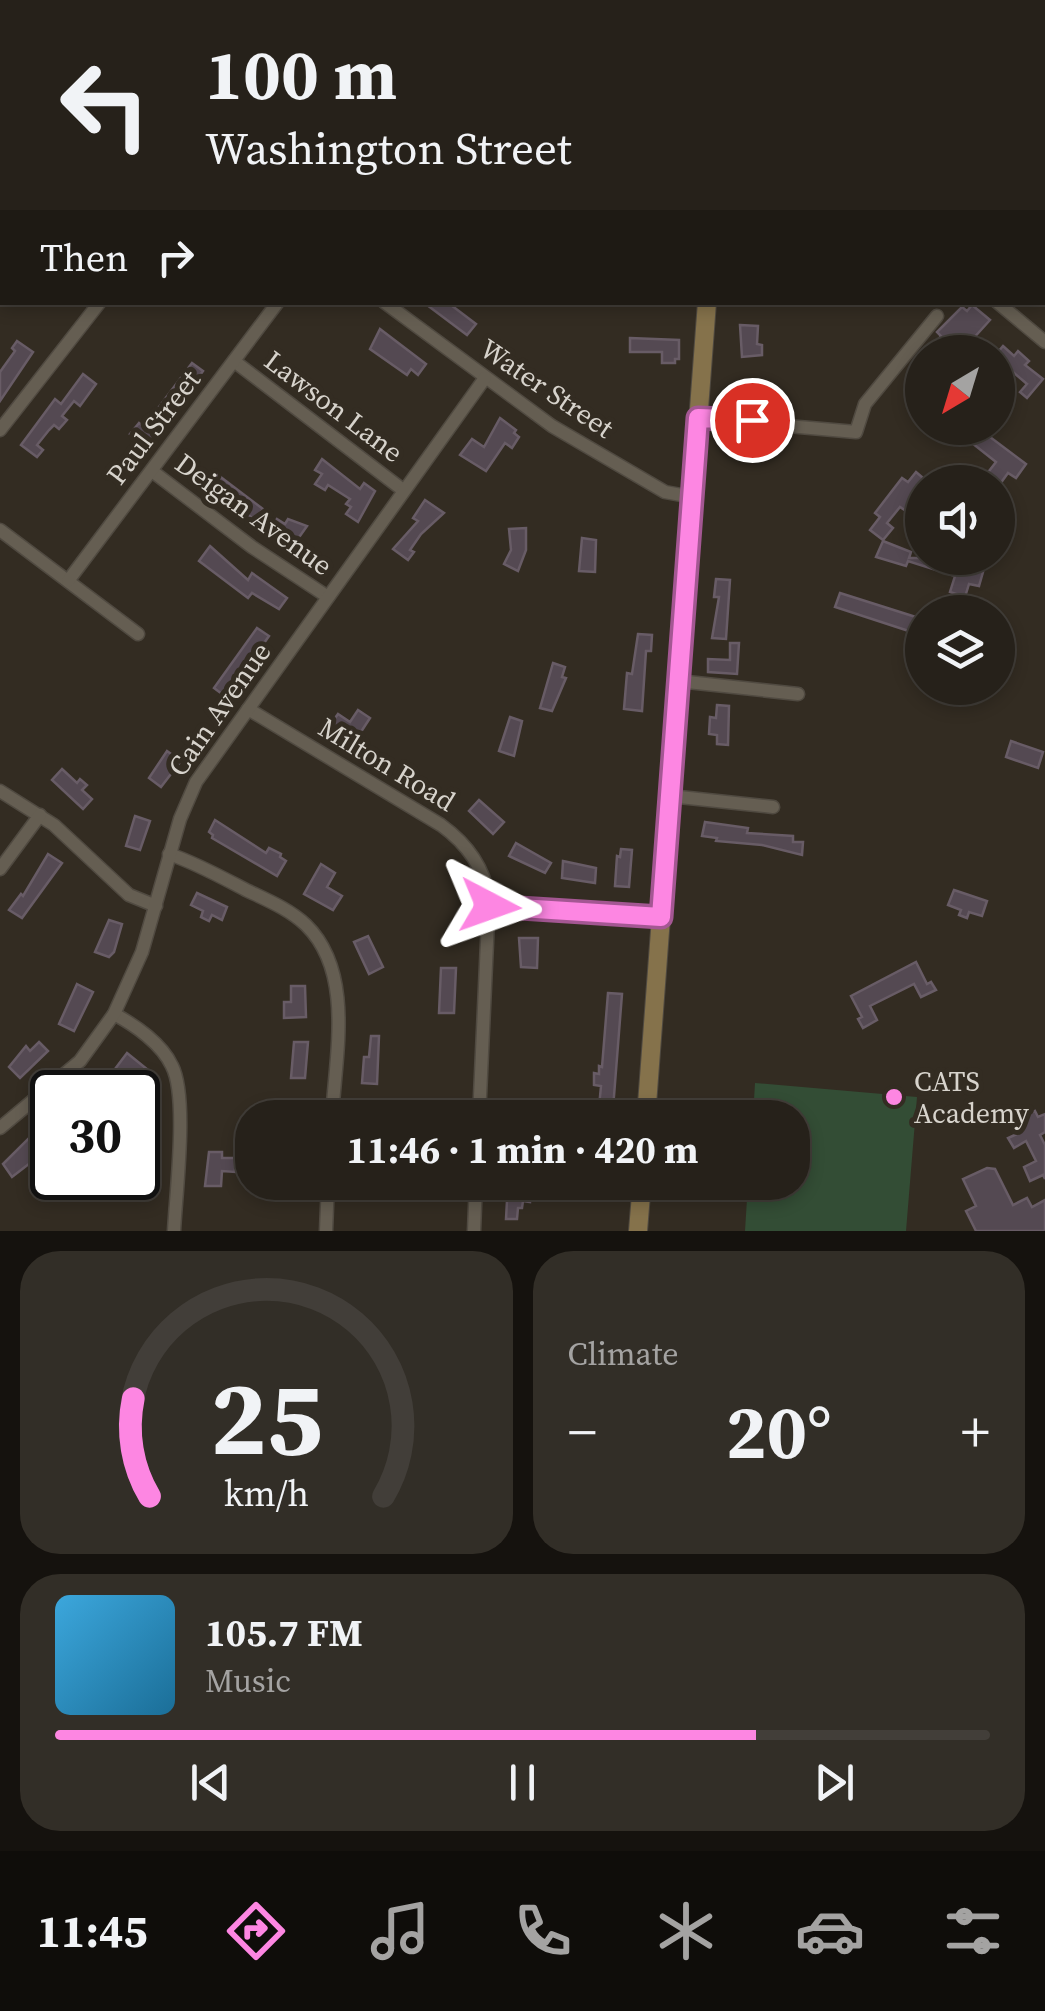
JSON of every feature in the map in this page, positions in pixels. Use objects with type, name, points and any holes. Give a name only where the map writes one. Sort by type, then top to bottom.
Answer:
[{"type":"main road","points":[[647,1100],[707,305]]},
{"type":"main road","points":[[638,1231],[641,1200]]},
{"type":"street","points":[[0,430],[98,305]]},
{"type":"street","name":"Paul Street","points":[[68,581],[276,305]]},
{"type":"street","name":"Water Street","points":[[388,305],[552,426],[659,488],[692,497]]},
{"type":"street","points":[[1001,305],[1045,342]]},
{"type":"street","points":[[698,418],[856,432],[869,399],[937,316]]},
{"type":"street","name":"Lawson Lane","points":[[234,361],[403,490]]},
{"type":"street","name":"Cain Avenue","points":[[0,1128],[80,1061],[114,1014],[138,964],[192,791],[485,378]]},
{"type":"street","name":"Deigan Avenue","points":[[152,471],[252,548],[328,597]]},
{"type":"street","points":[[0,530],[138,634]]},
{"type":"street","points":[[678,681],[798,694]]},
{"type":"street","name":"Milton Road","points":[[248,709],[449,830],[479,868],[490,906],[480,1100]]},
{"type":"street","points":[[0,791],[40,815],[129,895],[156,906]]},
{"type":"street","points":[[670,796],[773,807]]},
{"type":"street","points":[[0,870],[40,815]]},
{"type":"street","points":[[170,854],[284,910],[317,939],[331,966],[337,994],[333,1100]]},
{"type":"street","points":[[490,906],[661,917]]},
{"type":"street","points":[[114,1014],[158,1047],[177,1076],[174,1231]]},
{"type":"street","points":[[326,1231],[327,1200]]},
{"type":"street","points":[[474,1231],[475,1200]]},
{"type":"green space","points":[[755,1083],[917,1097],[906,1231],[745,1231],[747,1200],[810,1200],[810,1100],[754,1100]]},
{"type":"building","points":[[427,305],[451,305],[476,324],[467,335]]},
{"type":"building","points":[[972,305],[990,320],[976,335],[937,332],[962,307],[967,311]]},
{"type":"building","points":[[740,325],[758,326],[757,344],[762,345],[762,355],[742,357]]},
{"type":"building","points":[[380,329],[426,364],[418,375],[411,369],[407,375],[370,349]]},
{"type":"building","points":[[630,338],[679,340],[679,359],[662,363],[662,352],[630,352]]},
{"type":"building","points":[[17,341],[33,352],[0,401],[0,372],[15,351],[12,348]]},
{"type":"building","points":[[1018,351],[1029,361],[1025,365],[1043,379],[1027,398],[1020,392],[1027,384],[1015,374]]},
{"type":"building","points":[[192,363],[203,371],[147,446],[130,434],[139,423],[144,427]]},
{"type":"building","points":[[83,374],[96,384],[80,406],[74,401],[62,416],[67,420],[59,429],[54,425],[49,430],[37,445],[43,450],[37,457],[21,445],[55,399],[61,404]]},
{"type":"building","points":[[500,418],[519,437],[512,448],[505,443],[486,471],[460,455],[472,439],[484,447]]},
{"type":"building","points":[[974,445],[1001,445],[1026,464],[1016,478],[1015,465],[994,465],[996,462]]},
{"type":"building","points":[[322,459],[360,489],[364,483],[375,491],[358,522],[346,514],[351,507],[346,504],[350,499],[328,485],[325,490],[315,484],[322,474],[315,470]]},
{"type":"building","points":[[218,475],[263,509],[255,520],[210,486]]},
{"type":"building","points":[[902,478],[905,510],[900,507],[887,523],[893,528],[883,540],[870,530],[880,517],[875,513]]},
{"type":"building","points":[[425,500],[444,513],[421,534],[408,560],[393,549],[418,521],[413,518]]},
{"type":"building","points":[[277,519],[285,524],[288,519],[307,526],[295,543],[289,538],[286,542],[269,530]]},
{"type":"building","points":[[526,528],[526,550],[518,571],[504,564],[511,550],[509,529]]},
{"type":"building","points":[[582,538],[596,540],[595,572],[579,571]]},
{"type":"building","points":[[883,541],[905,550],[905,566],[876,557]]},
{"type":"building","points":[[210,546],[248,580],[252,573],[287,598],[279,609],[252,593],[248,598],[199,561]]},
{"type":"building","points":[[952,575],[982,575],[979,586],[969,584],[966,595],[950,592],[955,576]]},
{"type":"building","points":[[716,579],[730,580],[726,639],[712,638],[719,597],[714,597]]},
{"type":"building","points":[[840,593],[905,614],[905,630],[835,607]]},
{"type":"building","points":[[257,628],[269,636],[226,697],[214,688]]},
{"type":"building","points":[[638,634],[652,635],[651,651],[646,651],[642,711],[624,709],[627,673],[632,674]]},
{"type":"building","points":[[730,643],[739,643],[737,674],[708,672],[708,659],[730,660]]},
{"type":"building","points":[[553,663],[565,667],[562,677],[566,678],[552,711],[540,708]]},
{"type":"building","points":[[717,705],[729,706],[728,745],[717,744],[717,735],[709,734],[710,717],[716,718]]},
{"type":"building","points":[[358,710],[370,718],[355,741],[330,725],[338,714],[350,722]]},
{"type":"building","points":[[510,717],[522,721],[514,756],[499,751]]},
{"type":"building","points":[[1011,741],[1043,752],[1038,768],[1006,757]]},
{"type":"building","points":[[167,751],[181,761],[161,787],[149,778]]},
{"type":"building","points":[[62,769],[77,783],[80,779],[87,785],[82,790],[92,799],[83,809],[52,780]]},
{"type":"building","points":[[479,800],[504,822],[493,834],[469,811]]},
{"type":"building","points":[[135,816],[150,821],[140,850],[126,846]]},
{"type":"building","points":[[215,820],[266,853],[269,848],[281,854],[286,861],[277,876],[212,838],[209,832]]},
{"type":"building","points":[[705,822],[748,828],[747,833],[793,836],[793,842],[803,842],[802,855],[762,845],[716,841],[717,838],[702,836]]},
{"type":"building","points":[[516,843],[551,863],[545,873],[509,856]]},
{"type":"building","points":[[621,849],[632,850],[629,887],[615,886]]},
{"type":"building","points":[[48,854],[62,863],[22,918],[9,910],[23,896]]},
{"type":"building","points":[[563,861],[596,868],[595,883],[562,878]]},
{"type":"building","points":[[321,864],[335,873],[327,887],[342,896],[333,910],[304,894]]},
{"type":"building","points":[[954,890],[987,901],[982,916],[969,912],[967,918],[959,915],[961,910],[948,905]]},
{"type":"building","points":[[197,893],[227,907],[222,920],[212,915],[209,921],[201,917],[203,911],[191,905]]},
{"type":"building","points":[[109,920],[122,924],[109,957],[95,952]]},
{"type":"building","points":[[368,936],[383,967],[369,974],[354,942]]},
{"type":"building","points":[[519,938],[538,938],[537,968],[521,967]]},
{"type":"building","points":[[916,962],[927,984],[931,982],[936,990],[921,997],[914,984],[870,1006],[877,1020],[863,1028],[851,996]]},
{"type":"building","points":[[441,968],[456,968],[454,1013],[439,1013]]},
{"type":"building","points":[[77,984],[93,992],[74,1031],[59,1024]]},
{"type":"building","points":[[291,986],[305,986],[306,1017],[284,1018],[284,1002],[291,1002]]},
{"type":"building","points":[[608,993],[622,994],[614,1100],[600,1100],[601,1086],[594,1085],[594,1073],[599,1074],[599,1066],[602,1067]]},
{"type":"building","points":[[371,1036],[379,1036],[377,1084],[362,1083]]},
{"type":"building","points":[[39,1042],[48,1051],[20,1078],[9,1067],[26,1046],[30,1051]]},
{"type":"building","points":[[294,1042],[308,1042],[305,1078],[291,1078]]},
{"type":"building","points":[[127,1053],[148,1070],[114,1070]]},
{"type":"building","points":[[1035,1111],[1038,1117],[1045,1114],[1045,1132],[1040,1135],[1045,1145],[1045,1179],[1043,1175],[1030,1181],[1024,1167],[1036,1161],[1026,1141],[1014,1148],[1008,1138],[1017,1134],[1011,1123]]},
{"type":"building","points":[[30,1137],[30,1163],[12,1177],[3,1164]]},
{"type":"building","points":[[209,1152],[235,1158],[235,1172],[222,1171],[221,1186],[205,1186]]},
{"type":"building","points":[[987,1168],[995,1169],[1013,1205],[1027,1198],[1032,1207],[1045,1200],[1045,1231],[976,1231],[966,1211],[976,1206],[963,1179]]},
{"type":"building","points":[[507,1200],[530,1200],[523,1201],[522,1208],[518,1208],[517,1219],[506,1219]]},
{"type":"place","name":"CATS Academy","points":[[894,1097]]},
{"type":"route","points":[[490,906],[661,917],[698,418],[752,420]]}]
